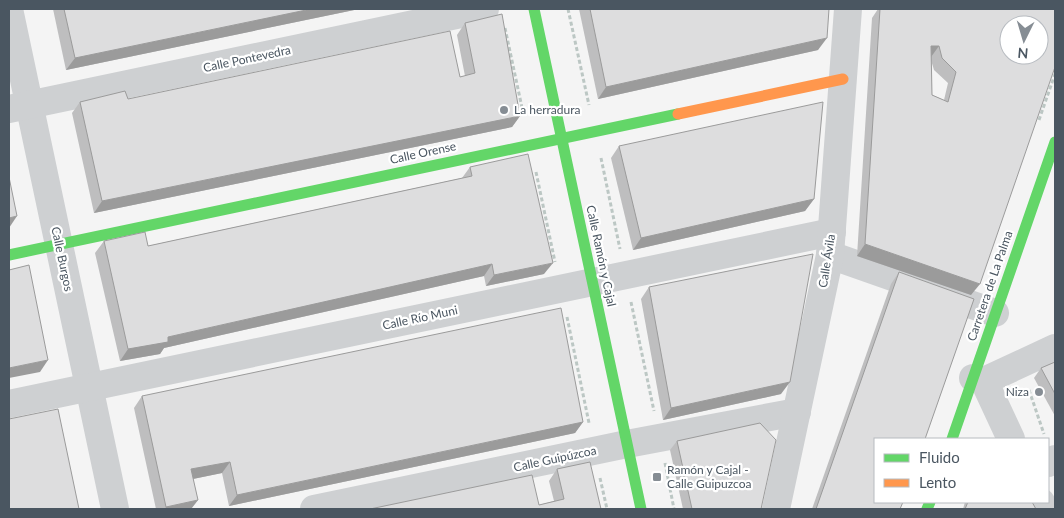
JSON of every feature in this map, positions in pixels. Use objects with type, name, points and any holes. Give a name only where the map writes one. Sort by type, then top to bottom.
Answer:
[{"type":"main road","name":"Calle Ramón y Cajal","points":[[534,9],[641,509]]},
{"type":"main road","name":"Calle Orense","points":[[9,255],[843,79]]},
{"type":"main road","name":"Carretera de La Palma","points":[[952,438],[978,380],[995,313],[1055,143]]},
{"type":"street","name":"Calle Burgos","points":[[9,9],[19,107],[58,245],[115,509]]},
{"type":"street","name":"Calle Ávila","points":[[776,509],[831,243],[848,9]]},
{"type":"street","name":"Calle Pontevedra","points":[[19,107],[494,14]]},
{"type":"street","name":"Calle Río Muni","points":[[9,404],[592,281],[831,243]]},
{"type":"street","points":[[831,243],[995,313]]},
{"type":"street","points":[[1010,438],[978,380],[1044,353]]},
{"type":"street","name":"Calle Guipúzcoa","points":[[314,509],[627,444],[797,412]]},
{"type":"path","points":[[494,14],[530,144],[607,509]]},
{"type":"path","points":[[1044,353],[1026,379],[1046,438]]},
{"type":"building","points":[[64,9],[311,9],[75,58]]},
{"type":"building","points":[[590,9],[829,9],[827,38],[606,87]]},
{"type":"building","points":[[880,9],[1055,9],[1055,67],[980,284],[865,244]],"holes":[[[931,46],[939,46],[942,58],[956,72],[948,102],[932,95]]]},
{"type":"building","points":[[502,14],[520,116],[102,201],[80,102],[125,91],[128,99],[450,31],[460,77],[475,73],[465,23]]},
{"type":"building","points":[[823,102],[814,199],[641,238],[619,146]]},
{"type":"building","points":[[528,154],[553,263],[494,275],[492,264],[168,337],[168,342],[128,349],[104,241],[145,232],[148,246],[472,176],[470,167]]},
{"type":"building","points":[[9,177],[17,216],[9,218]]},
{"type":"building","points":[[813,254],[790,382],[671,408],[649,287]]},
{"type":"building","points":[[29,265],[48,360],[9,368],[9,270]]},
{"type":"building","points":[[899,272],[974,299],[925,438],[874,438],[874,503],[903,503],[900,509],[816,509]]},
{"type":"building","points":[[561,308],[583,422],[237,495],[230,462],[191,469],[198,500],[166,507],[142,396]]},
{"type":"building","points":[[1055,362],[1055,394],[1041,368]]},
{"type":"building","points":[[58,409],[79,509],[9,509],[9,419]]},
{"type":"building","points":[[760,423],[776,440],[761,509],[692,509],[677,441]]},
{"type":"building","points":[[590,462],[601,509],[370,509],[532,475],[539,505],[564,499],[557,469]]},
{"type":"building","points":[[968,503],[1033,503],[1036,509],[965,509]]},
{"type":"traffic: fast","points":[[534,9],[641,509]]},
{"type":"traffic: fast","points":[[9,255],[678,114]]},
{"type":"traffic: fast","points":[[952,438],[1055,142]]},
{"type":"traffic: fast","points":[[927,509],[930,503]]},
{"type":"traffic: slow","points":[[678,114],[843,79]]},
{"type":"place","name":"La herradura","points":[[504,110]]},
{"type":"place","name":"Niza","points":[[1039,392]]},
{"type":"place","name":"Ramón y Cajal - Calle Guipuzcoa","points":[[657,477]]}]
